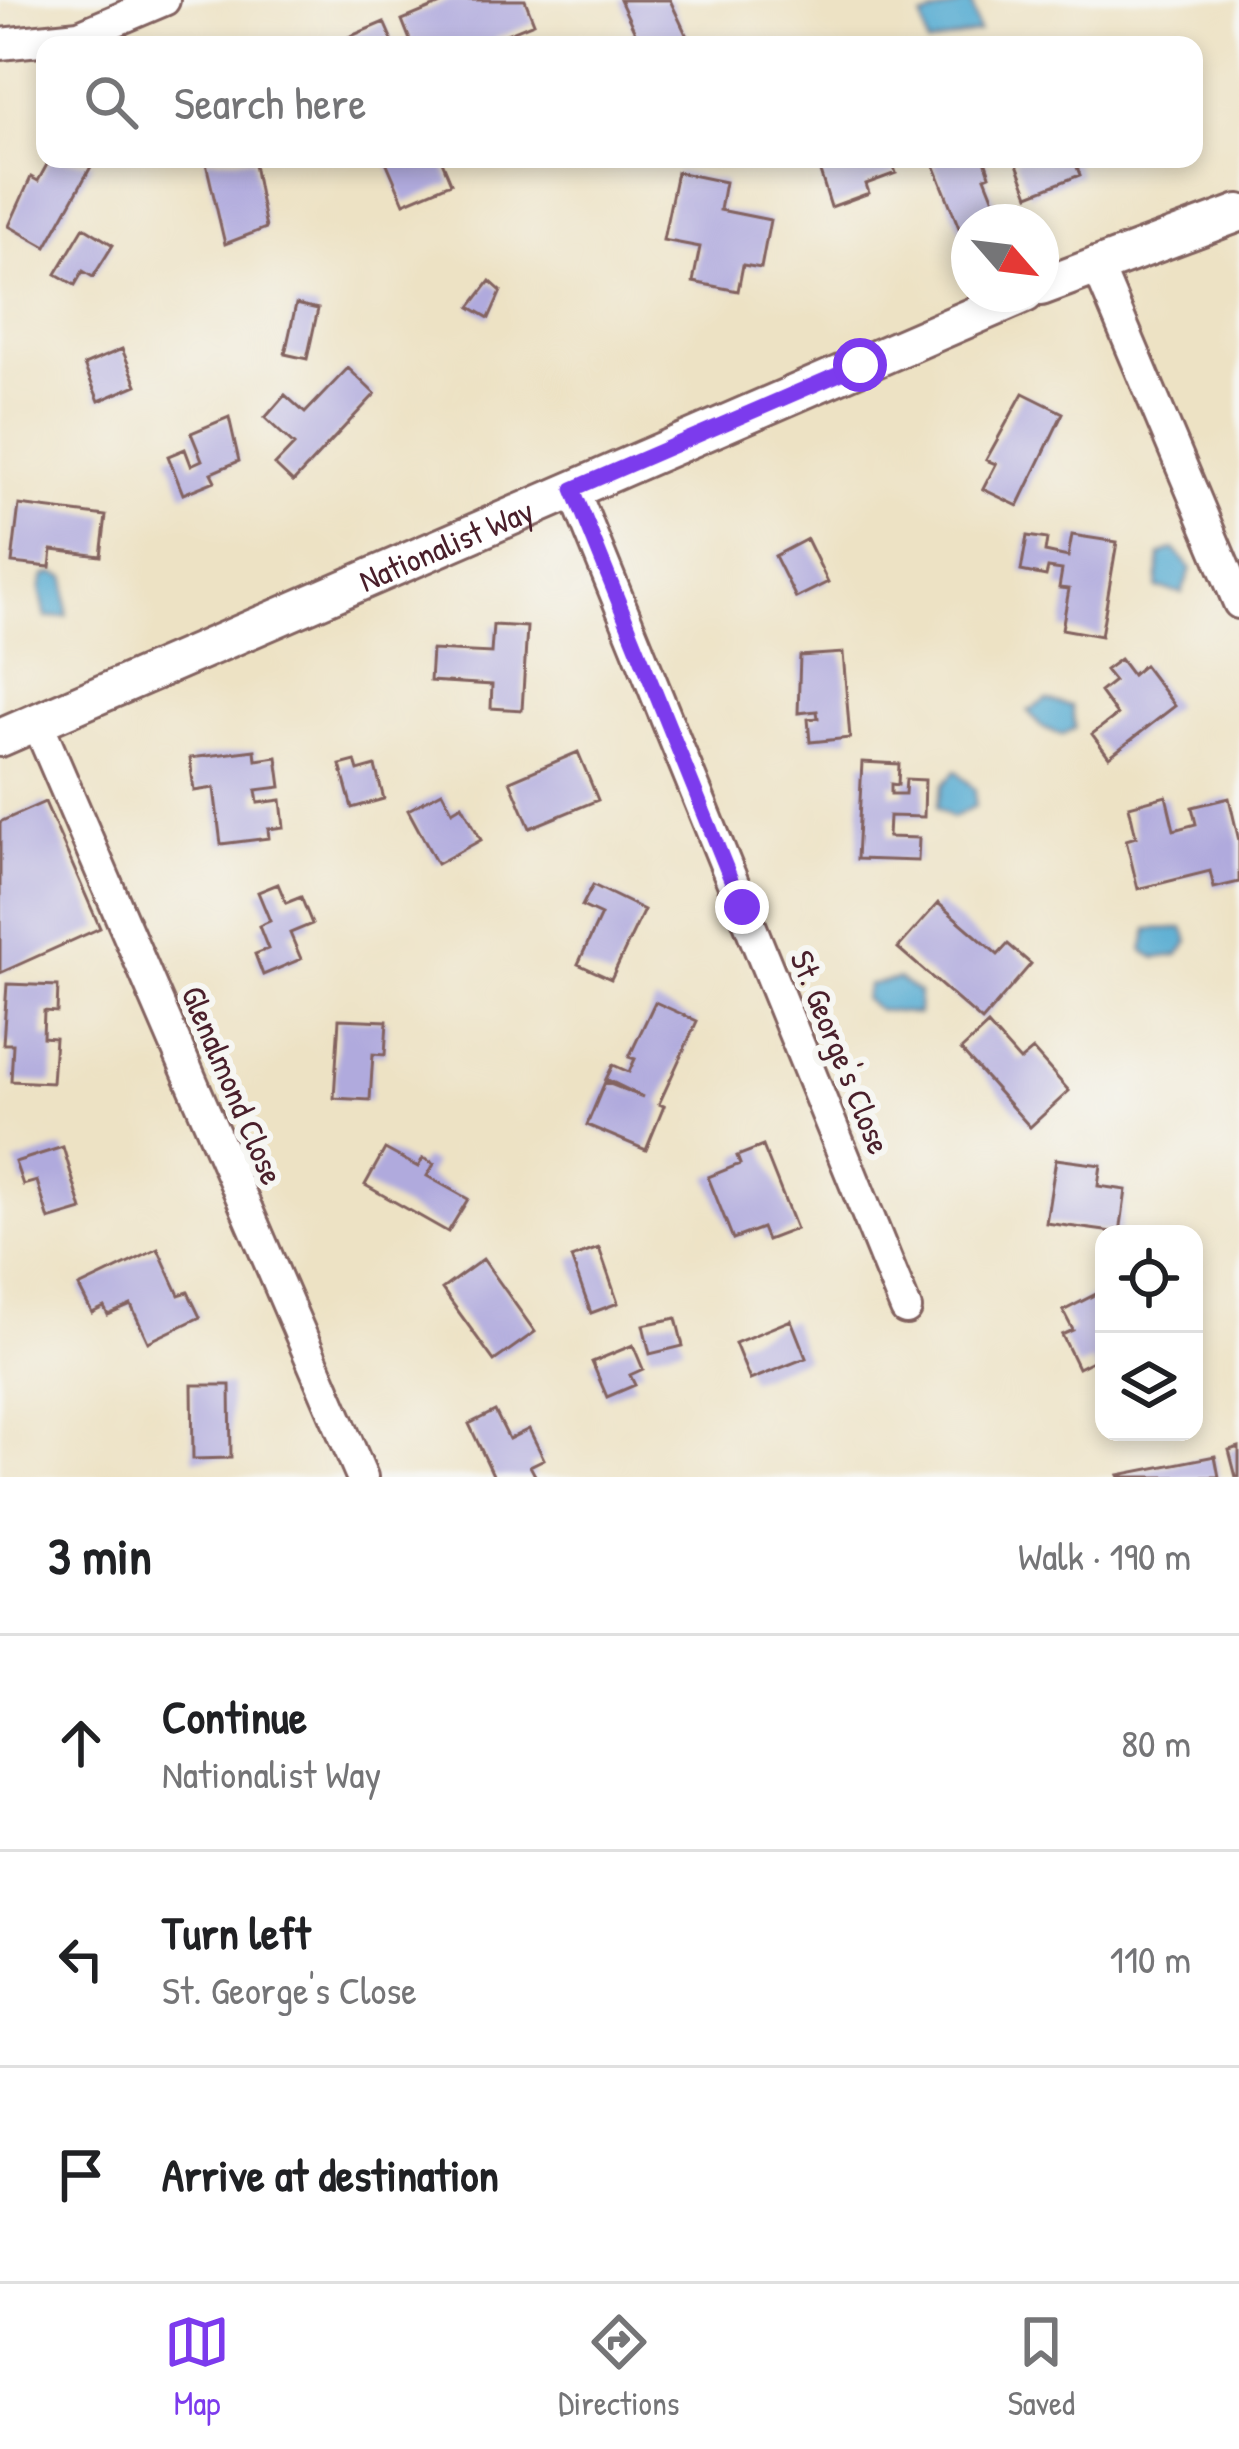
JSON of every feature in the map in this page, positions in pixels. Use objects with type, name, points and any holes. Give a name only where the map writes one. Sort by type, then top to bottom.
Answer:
[{"type":"street","points":[[79,36],[164,0]]},
{"type":"street","points":[[0,44],[36,40]]},
{"type":"street","points":[[1059,279],[1239,213]]},
{"type":"street","points":[[1096,263],[1239,603]]},
{"type":"street","name":"Nationalist Way","points":[[0,738],[983,312]]},
{"type":"street","name":"St. George's Close","points":[[573,489],[907,1309]]},
{"type":"street","name":"Glenalmond Close","points":[[37,722],[362,1477]]},
{"type":"water","points":[[971,1],[979,32],[926,36],[922,18]]},
{"type":"water","points":[[1174,549],[1191,569],[1182,593],[1157,588],[1160,555]]},
{"type":"water","points":[[44,576],[66,577],[67,616],[46,618],[40,589]]},
{"type":"water","points":[[1046,700],[1071,706],[1075,728],[1062,735],[1042,727],[1028,711]]},
{"type":"water","points":[[956,770],[975,790],[975,806],[952,818],[937,807],[943,785]]},
{"type":"water","points":[[1183,928],[1189,942],[1178,955],[1156,958],[1143,951],[1148,929]]},
{"type":"water","points":[[898,979],[919,993],[918,1014],[879,1010],[864,999],[868,985]]},
{"type":"building","points":[[450,0],[525,0],[534,23],[502,36],[408,36],[402,20]]},
{"type":"building","points":[[620,0],[670,0],[687,36],[637,36]]},
{"type":"building","points":[[384,22],[390,36],[351,36]]},
{"type":"building","points":[[45,168],[90,168],[46,247],[9,226],[31,177],[38,181]]},
{"type":"building","points":[[207,168],[255,168],[266,228],[225,244]]},
{"type":"building","points":[[389,168],[445,168],[451,183],[404,203]]},
{"type":"building","points":[[819,168],[894,168],[896,173],[866,184],[869,193],[831,207]]},
{"type":"building","points":[[935,168],[988,168],[990,175],[985,177],[996,204],[951,208]]},
{"type":"building","points":[[1018,168],[1077,168],[1080,175],[1029,195]]},
{"type":"building","points":[[677,172],[725,182],[720,210],[770,220],[761,268],[743,265],[738,291],[693,282],[700,247],[663,240]]},
{"type":"building","points":[[84,227],[113,245],[93,277],[83,271],[75,285],[56,274]]},
{"type":"building","points":[[490,281],[501,291],[489,318],[470,307]]},
{"type":"building","points":[[296,304],[318,309],[307,359],[285,354]]},
{"type":"building","points":[[122,349],[137,385],[99,401],[84,365]]},
{"type":"building","points":[[348,368],[375,394],[293,482],[275,465],[294,445],[265,418],[285,395],[305,413]]},
{"type":"building","points":[[1023,393],[1063,413],[1018,506],[983,489],[996,464],[986,460]]},
{"type":"building","points":[[229,417],[239,461],[211,473],[215,481],[183,494],[168,456],[185,449],[191,465],[202,460],[191,433]]},
{"type":"building","points":[[19,505],[106,516],[101,556],[52,550],[50,567],[12,563]]},
{"type":"building","points":[[1072,535],[1117,542],[1101,636],[1062,629],[1069,589],[1059,588],[1062,570],[1048,568],[1046,576],[1021,571],[1027,536],[1047,539],[1045,552],[1068,557]]},
{"type":"building","points":[[807,539],[828,582],[796,598],[775,556]]},
{"type":"building","points":[[493,625],[527,627],[522,710],[491,708],[492,685],[430,681],[432,650],[491,653]]},
{"type":"building","points":[[843,653],[850,738],[810,742],[808,719],[818,718],[817,711],[798,713],[800,656]]},
{"type":"building","points":[[1120,659],[1132,675],[1144,665],[1175,706],[1109,757],[1092,734],[1117,715],[1100,692],[1114,681],[1105,670]]},
{"type":"building","points":[[255,750],[256,760],[277,757],[281,787],[256,790],[258,803],[281,800],[284,827],[268,829],[269,838],[221,844],[214,788],[194,791],[190,758]]},
{"type":"building","points":[[578,752],[598,800],[530,828],[510,781]]},
{"type":"building","points":[[355,761],[358,771],[375,766],[384,799],[352,808],[340,765]]},
{"type":"building","points":[[862,762],[899,764],[898,785],[891,784],[891,794],[905,794],[906,779],[925,780],[924,817],[889,816],[888,837],[919,838],[918,861],[857,859]]},
{"type":"building","points":[[442,792],[452,811],[462,805],[481,840],[437,864],[408,810]]},
{"type":"building","points":[[1166,796],[1174,830],[1196,824],[1192,807],[1229,798],[1239,841],[1239,882],[1214,888],[1210,871],[1138,889],[1126,840],[1136,837],[1129,806]]},
{"type":"building","points":[[45,802],[100,928],[0,973],[0,822]]},
{"type":"building","points":[[278,884],[286,903],[301,897],[312,924],[290,933],[301,959],[263,975],[255,954],[268,949],[259,926],[270,921],[258,892]]},
{"type":"building","points":[[593,885],[644,910],[611,979],[578,964],[601,915],[582,906]]},
{"type":"building","points":[[938,903],[998,955],[1008,944],[1031,964],[982,1021],[898,948]]},
{"type":"building","points":[[7,984],[58,986],[57,1012],[44,1011],[43,1037],[55,1038],[52,1083],[11,1081],[13,1044],[3,1044]]},
{"type":"building","points":[[655,1002],[697,1021],[659,1104],[664,1106],[646,1150],[587,1125],[605,1082],[643,1097],[606,1079],[613,1065],[629,1072],[635,1059],[629,1057]]},
{"type":"building","points":[[339,1019],[387,1021],[385,1055],[373,1054],[370,1100],[334,1098]]},
{"type":"building","points":[[988,1025],[1020,1061],[1033,1050],[1069,1091],[1030,1127],[961,1050]]},
{"type":"building","points":[[763,1146],[796,1229],[767,1240],[762,1228],[733,1239],[708,1177],[740,1164],[737,1156]]},
{"type":"building","points":[[63,1147],[82,1210],[49,1220],[37,1181],[23,1185],[15,1162]]},
{"type":"building","points":[[385,1149],[418,1167],[423,1158],[434,1164],[427,1176],[468,1199],[448,1232],[365,1185]]},
{"type":"building","points":[[1056,1159],[1101,1165],[1098,1186],[1126,1190],[1121,1225],[1095,1225],[1095,1230],[1046,1223]]},
{"type":"building","points":[[599,1248],[618,1303],[591,1313],[571,1258]]},
{"type":"building","points":[[158,1249],[179,1295],[188,1292],[200,1317],[148,1342],[131,1305],[108,1315],[104,1307],[92,1313],[79,1287]]},
{"type":"building","points":[[483,1259],[535,1332],[494,1361],[442,1289]]},
{"type":"building","points":[[1095,1295],[1095,1367],[1092,1361],[1078,1368],[1062,1335],[1073,1330],[1063,1311]]},
{"type":"building","points":[[676,1318],[683,1346],[650,1354],[643,1325]]},
{"type":"building","points":[[791,1320],[806,1358],[750,1380],[735,1343]]},
{"type":"building","points":[[633,1345],[643,1369],[630,1375],[635,1385],[607,1397],[592,1362]]},
{"type":"building","points":[[192,1385],[230,1385],[231,1458],[193,1459]]},
{"type":"building","points":[[495,1411],[509,1439],[529,1429],[544,1459],[530,1466],[536,1477],[494,1477],[469,1424]]},
{"type":"building","points":[[1239,1447],[1239,1477],[1236,1477],[1229,1450]]},
{"type":"building","points":[[1215,1456],[1219,1477],[1118,1475]]},
{"type":"route","points":[[742,907],[573,489],[860,365]]}]
